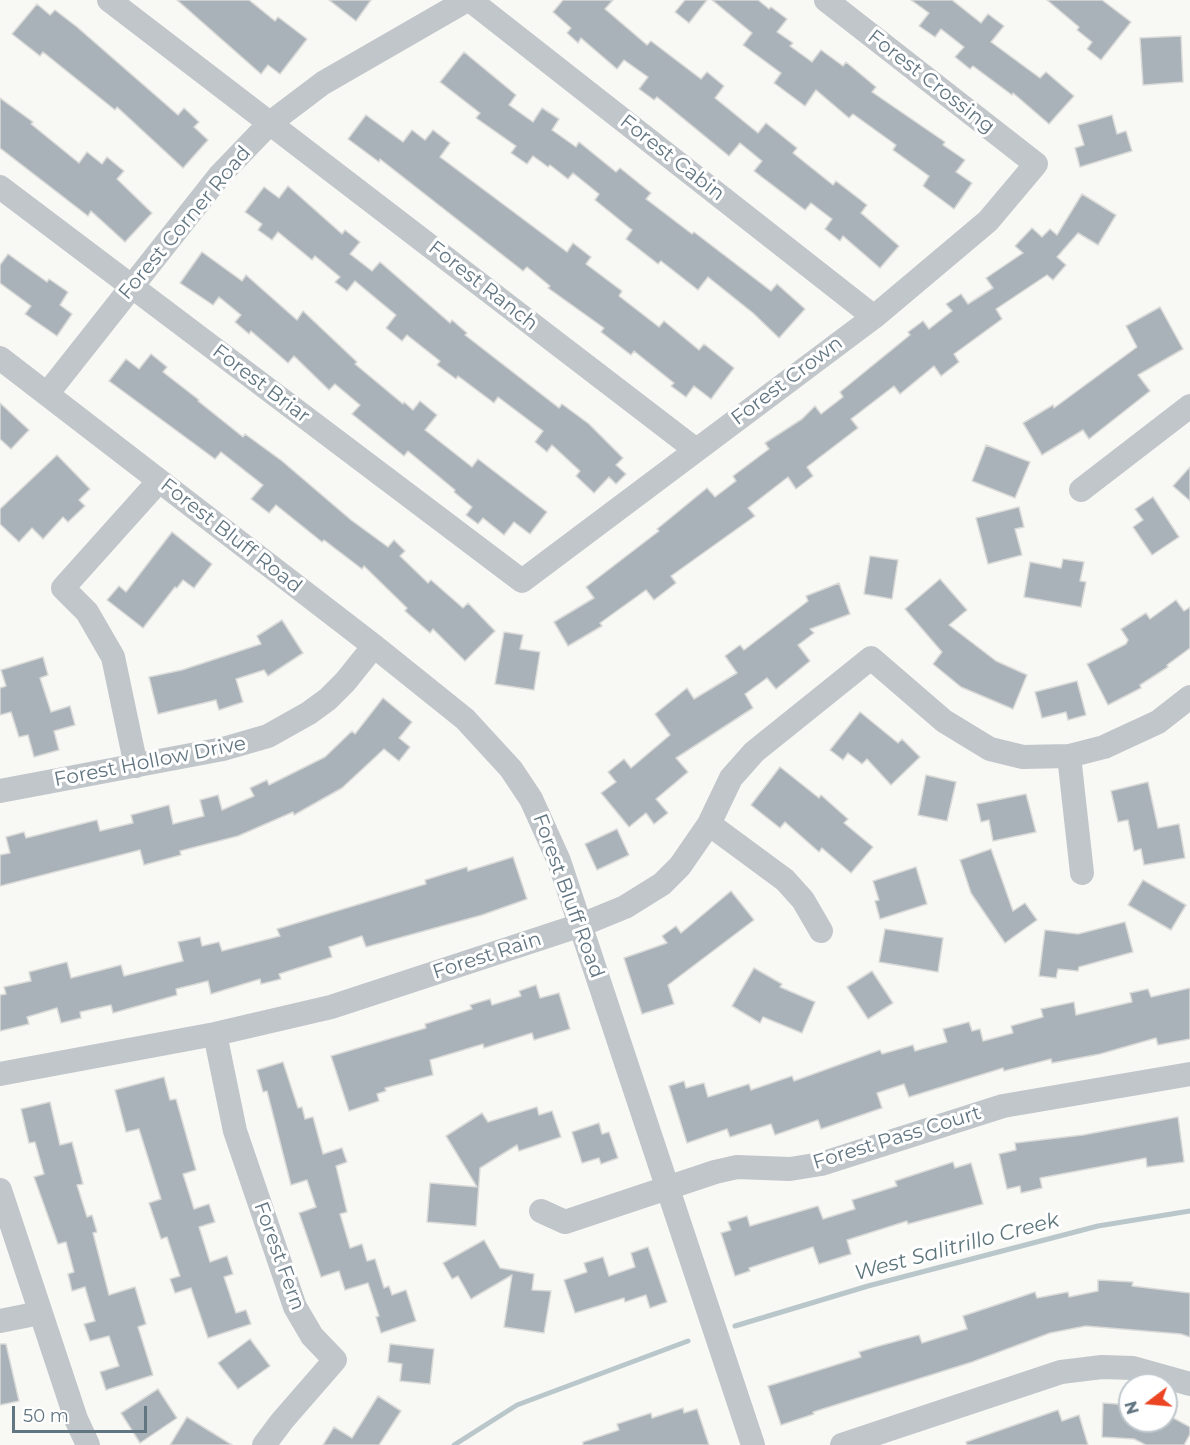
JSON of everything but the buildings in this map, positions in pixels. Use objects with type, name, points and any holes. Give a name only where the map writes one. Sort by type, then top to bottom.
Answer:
[{"type":"street","name":"Forest Ranch","points":[[109,0],[696,450]]},
{"type":"street","name":"Forest Corner Road","points":[[47,394],[130,286],[220,175],[270,123],[323,83],[468,0]]},
{"type":"street","name":"Forest Cabin","points":[[468,0],[874,316]]},
{"type":"street","name":"Forest Crossing","points":[[826,0],[1036,164]]},
{"type":"street","name":"Forest Crown","points":[[522,581],[874,316],[987,221],[1036,164]]},
{"type":"street","name":"Forest Briar","points":[[0,187],[522,581]]},
{"type":"street","name":"Forest Bluff Road","points":[[0,358],[374,646],[465,719],[511,769],[546,829],[668,1186],[753,1445]]},
{"type":"street","points":[[1081,490],[1190,406]]},
{"type":"street","points":[[136,766],[113,657],[97,626],[63,588],[159,481]]},
{"type":"street","name":"Forest Hollow Drive","points":[[0,791],[246,744],[289,725],[309,713],[345,682],[374,646]]},
{"type":"street","name":"Forest Rain","points":[[0,1074],[215,1034],[331,1007],[580,925],[625,907],[662,884],[680,866],[709,824],[731,778],[754,752],[871,658],[944,721],[990,749],[1032,757],[1069,756]]},
{"type":"street","points":[[1082,873],[1069,756],[1129,738],[1158,722],[1190,697]]},
{"type":"street","points":[[709,824],[785,880],[803,900],[821,931]]},
{"type":"street","name":"Forest Fern","points":[[215,1034],[235,1131],[295,1306],[312,1336],[335,1360],[264,1445]]},
{"type":"street","name":"Forest Pass Court","points":[[540,1211],[565,1222],[668,1186],[736,1167],[790,1169],[821,1164],[1003,1106],[1190,1074]]},
{"type":"street","points":[[0,1190],[76,1419],[88,1445]]},
{"type":"street","points":[[0,1321],[40,1313]]},
{"type":"street","points":[[842,1445],[1061,1372],[1102,1367],[1133,1368],[1190,1384]]},
{"type":"waterway","name":"West Salitrillo Creek","points":[[735,1326],[868,1286],[1098,1226],[1190,1211]]},
{"type":"waterway","name":"West Salitrillo Creek","points":[[454,1445],[517,1405],[688,1341]]}]
